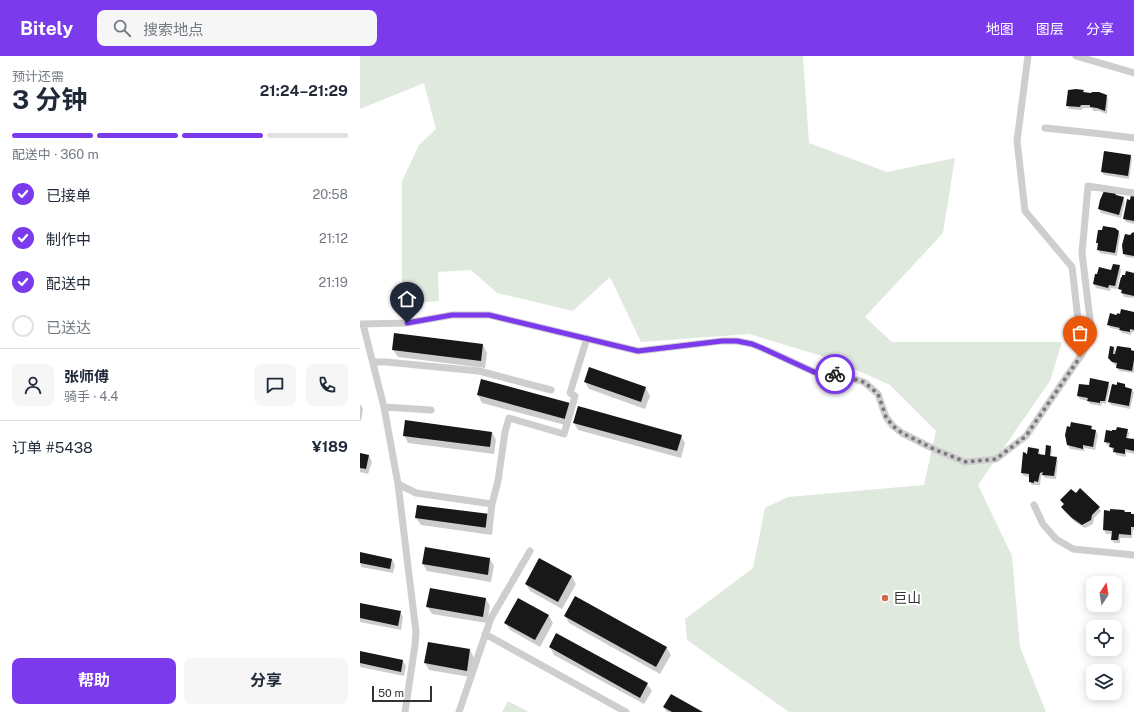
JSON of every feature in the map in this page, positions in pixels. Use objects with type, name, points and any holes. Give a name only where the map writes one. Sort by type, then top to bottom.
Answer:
[{"type":"street","points":[[1028,56],[1017,141],[1025,211],[1072,267],[1079,328],[1080,357]]},
{"type":"street","points":[[1076,56],[1134,74]]},
{"type":"street","points":[[1045,128],[1134,138]]},
{"type":"street","points":[[405,712],[416,645],[416,632],[398,484],[374,362],[361,324],[407,323],[452,315],[489,315],[638,351],[722,341],[737,341],[752,344],[814,372],[837,374],[864,382],[878,394],[886,417],[893,426],[912,438],[966,462],[996,459],[1026,436],[1080,357],[1092,336],[1082,253],[1088,186],[1134,193]]},
{"type":"street","points":[[490,529],[492,504],[498,481],[505,432],[509,418],[564,434],[575,396],[570,393],[587,338]]},
{"type":"street","points":[[374,362],[479,372],[551,390]]},
{"type":"street","points":[[384,407],[431,410]]},
{"type":"street","points":[[398,484],[416,493],[492,504]]},
{"type":"street","points":[[1034,505],[1043,524],[1056,539],[1073,549],[1134,555]]},
{"type":"street","points":[[459,712],[484,634],[491,618],[530,551]]},
{"type":"street","points":[[484,634],[626,712]]},
{"type":"shaded area","points":[[360,56],[803,56],[809,143],[887,172],[955,158],[943,233],[865,317],[892,342],[1062,342],[1050,381],[978,485],[1012,556],[1020,647],[1046,712],[789,712],[687,640],[685,619],[753,568],[765,508],[788,497],[924,485],[936,431],[890,385],[832,359],[749,334],[641,342],[610,277],[573,311],[497,293],[471,270],[438,272],[439,301],[402,304],[402,181],[419,145],[436,129],[424,83],[360,109]]},
{"type":"shaded area","points":[[508,701],[529,712],[502,712]]},
{"type":"building","points":[[1068,90],[1084,90],[1083,92],[1099,92],[1107,95],[1105,111],[1090,107],[1090,105],[1081,105],[1080,107],[1066,106]]},
{"type":"building","points":[[1104,151],[1131,155],[1128,176],[1101,172]]},
{"type":"building","points":[[1104,191],[1115,193],[1116,195],[1124,197],[1119,215],[1098,209]]},
{"type":"building","points":[[1131,195],[1134,196],[1134,221],[1123,219],[1127,199],[1130,200]]},
{"type":"building","points":[[1103,226],[1115,228],[1119,231],[1115,253],[1097,250],[1098,243],[1096,243],[1098,230],[1102,230]]},
{"type":"building","points":[[1133,232],[1134,256],[1123,254],[1122,245],[1125,234],[1130,235]]},
{"type":"building","points":[[1113,264],[1120,265],[1115,286],[1109,285],[1108,288],[1093,284],[1095,274],[1097,274],[1099,267],[1111,270]]},
{"type":"building","points":[[1126,271],[1134,273],[1134,296],[1121,293],[1122,290],[1118,289],[1121,277],[1122,275],[1125,275]]},
{"type":"building","points":[[1121,309],[1134,312],[1134,330],[1130,329],[1130,332],[1119,330],[1120,328],[1107,325],[1110,313],[1116,315],[1118,313],[1120,314]]},
{"type":"building","points":[[394,333],[483,344],[481,361],[392,350]]},
{"type":"building","points":[[1110,346],[1114,347],[1113,354],[1115,354],[1117,346],[1131,348],[1131,350],[1134,351],[1132,371],[1116,368],[1117,363],[1112,362],[1108,358]]},
{"type":"building","points":[[589,367],[646,387],[641,402],[584,382]]},
{"type":"building","points":[[1090,378],[1109,382],[1105,401],[1100,401],[1100,403],[1087,401],[1088,398],[1077,396],[1079,384],[1089,385]]},
{"type":"building","points":[[481,379],[570,403],[565,419],[477,395]]},
{"type":"building","points":[[1117,382],[1125,384],[1125,387],[1132,389],[1129,406],[1108,402],[1112,384],[1117,385]]},
{"type":"building","points":[[578,406],[682,435],[677,451],[573,423]]},
{"type":"building","points":[[405,420],[492,432],[490,447],[403,436]]},
{"type":"building","points":[[1071,422],[1092,426],[1091,429],[1096,430],[1093,447],[1083,445],[1083,449],[1067,445],[1065,435],[1067,426],[1070,427]]},
{"type":"building","points":[[1117,427],[1128,429],[1126,438],[1134,439],[1134,451],[1125,449],[1125,454],[1113,452],[1114,448],[1109,447],[1110,443],[1104,442],[1106,430],[1116,430]]},
{"type":"building","points":[[1046,445],[1051,446],[1050,456],[1057,457],[1054,476],[1042,475],[1043,472],[1040,473],[1038,482],[1029,482],[1029,474],[1021,473],[1023,452],[1027,454],[1028,447],[1039,449],[1038,454],[1045,455]]},
{"type":"building","points":[[360,453],[369,455],[366,469],[360,468]]},
{"type":"building","points":[[1080,488],[1100,507],[1092,515],[1091,520],[1082,525],[1061,507],[1064,504],[1060,500],[1071,489],[1076,493]]},
{"type":"building","points":[[417,505],[490,514],[488,528],[415,518]]},
{"type":"building","points":[[1110,509],[1124,510],[1125,512],[1131,512],[1131,514],[1134,514],[1134,527],[1131,527],[1131,535],[1119,534],[1118,540],[1111,540],[1112,531],[1103,530],[1104,510],[1110,511]]},
{"type":"building","points":[[425,547],[490,558],[488,575],[422,564]]},
{"type":"building","points":[[360,552],[392,559],[390,569],[360,563]]},
{"type":"building","points":[[539,558],[572,576],[558,602],[525,584]]},
{"type":"building","points":[[430,588],[486,598],[483,617],[426,607]]},
{"type":"building","points":[[575,596],[667,647],[656,667],[564,616]]},
{"type":"building","points":[[518,598],[549,615],[535,640],[504,623]]},
{"type":"building","points":[[360,603],[401,611],[398,626],[360,618]]},
{"type":"building","points":[[556,633],[648,683],[640,698],[549,647]]},
{"type":"building","points":[[428,642],[470,649],[467,671],[424,663]]},
{"type":"building","points":[[360,651],[403,660],[401,672],[360,663]]},
{"type":"building","points":[[671,694],[703,712],[672,712],[663,707]]},
{"type":"way so far","points":[[835,374],[864,382],[878,394],[886,417],[893,426],[902,433],[936,450],[966,462],[996,459],[1026,436],[1080,357]]},
{"type":"place","name":"巨山","points":[[885,598]]},
{"type":"route","points":[[407,323],[452,315],[489,315],[638,351],[722,341],[737,341],[762,348],[814,372],[835,374]]}]
